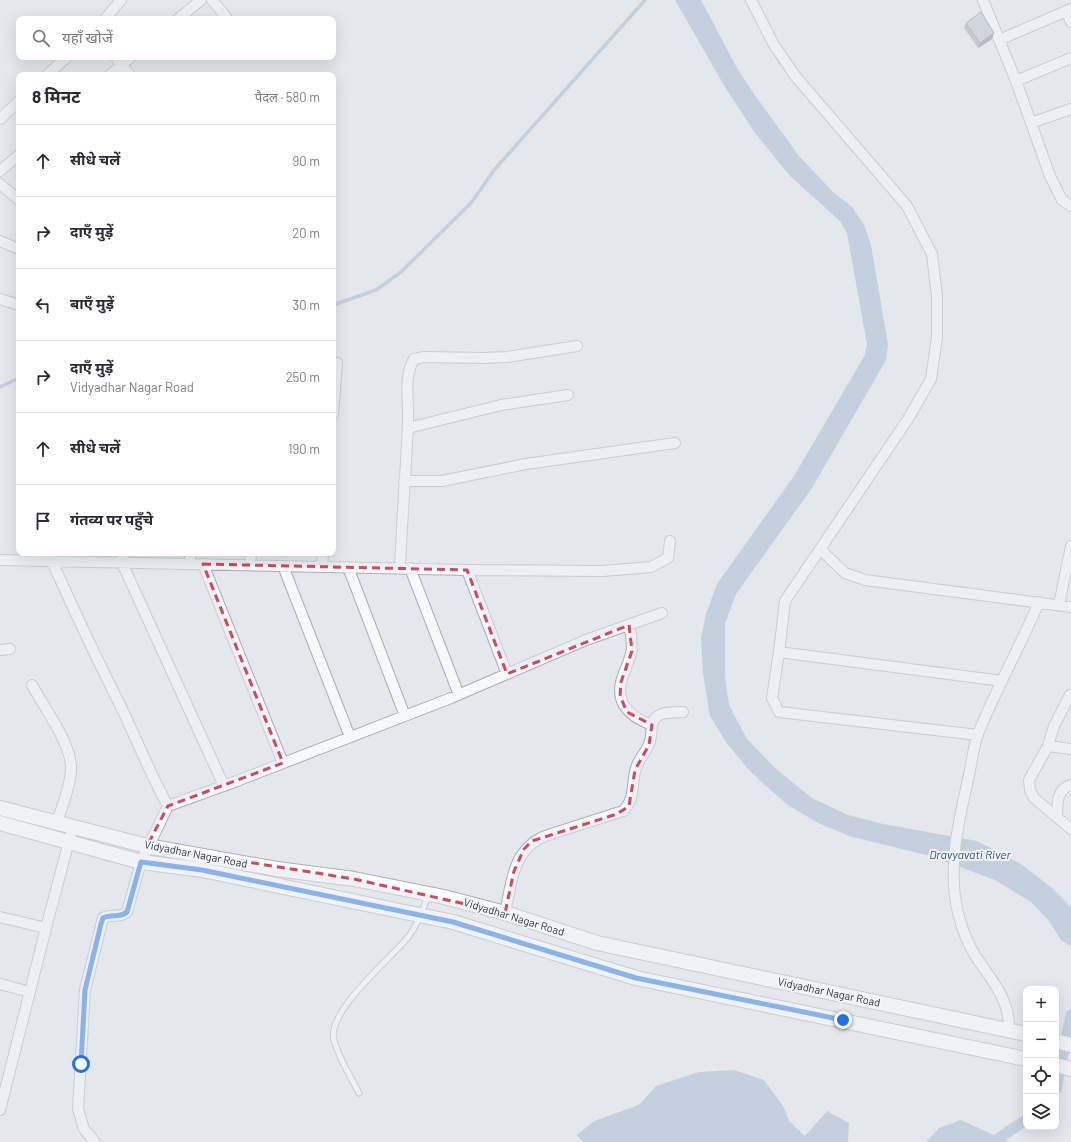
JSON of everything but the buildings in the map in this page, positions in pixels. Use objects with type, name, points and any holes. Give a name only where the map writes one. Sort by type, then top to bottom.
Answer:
[{"type":"main road","name":"Vidyadhar Nagar Road","points":[[0,808],[148,846],[277,869],[354,879],[429,894],[505,913],[596,943],[1023,1033]]},
{"type":"main road","name":"Vidyadhar Nagar Road","points":[[0,823],[141,862],[202,870],[453,922],[636,978],[1023,1058]]},
{"type":"main road","points":[[1059,1043],[1071,1045]]},
{"type":"main road","points":[[1059,1066],[1071,1069]]},
{"type":"street","points":[[108,16],[121,0]]},
{"type":"street","points":[[182,16],[201,0]]},
{"type":"street","points":[[212,0],[225,16]]},
{"type":"street","points":[[751,0],[774,45],[796,77],[871,162],[906,206],[932,254],[937,296],[937,337],[931,379],[908,419],[785,601],[772,698],[779,712],[978,735]]},
{"type":"street","points":[[984,0],[1016,81],[1050,176],[1062,200],[1071,206]]},
{"type":"street","points":[[999,40],[1068,10],[1071,22]]},
{"type":"street","points":[[1016,81],[1071,58]]},
{"type":"street","points":[[50,72],[64,60]]},
{"type":"street","points":[[112,72],[118,61],[127,72]]},
{"type":"street","points":[[0,119],[16,104]]},
{"type":"street","points":[[1031,123],[1071,109]]},
{"type":"street","points":[[0,172],[16,158]]},
{"type":"street","points":[[0,184],[16,197]]},
{"type":"street","points":[[0,240],[16,248]]},
{"type":"street","points":[[0,299],[16,304]]},
{"type":"street","points":[[459,695],[405,568],[404,481],[408,428],[407,382],[410,366],[414,359],[423,357],[491,358],[578,346]]},
{"type":"street","points":[[336,376],[337,363]]},
{"type":"street","points":[[408,428],[501,405],[568,394]]},
{"type":"street","points":[[404,481],[442,482],[526,464],[675,443]]},
{"type":"street","points":[[0,560],[52,557],[123,558],[190,564],[467,570],[603,571],[651,568],[668,558],[670,541]]},
{"type":"street","points":[[1059,605],[1071,546]]},
{"type":"street","points":[[820,549],[845,573],[865,580],[1071,607]]},
{"type":"street","points":[[190,556],[190,564]]},
{"type":"street","points":[[250,565],[251,556]]},
{"type":"street","points":[[322,567],[323,556]]},
{"type":"street","points":[[52,557],[82,628],[121,708],[152,778],[168,806]]},
{"type":"street","points":[[123,558],[224,786]]},
{"type":"street","points":[[203,564],[283,763]]},
{"type":"street","points":[[283,566],[350,737]]},
{"type":"street","points":[[348,567],[405,716]]},
{"type":"street","points":[[467,570],[507,674]]},
{"type":"street","points":[[1009,1030],[1010,1016],[1007,1007],[996,986],[965,936],[958,911],[953,872],[956,832],[978,735],[1039,602]]},
{"type":"street","points":[[95,1142],[84,1129],[78,1109],[85,990],[103,918],[107,916],[119,917],[127,912],[141,862],[168,806],[224,786],[459,695],[586,640],[662,613]]},
{"type":"street","points":[[629,625],[632,640],[632,651],[621,682],[620,696],[627,712],[641,721],[652,725]]},
{"type":"street","points":[[779,652],[1002,681]]},
{"type":"street","points":[[32,685],[65,743],[71,758],[71,773],[57,822]]},
{"type":"street","points":[[1070,695],[1054,726],[1048,746],[1029,780],[1034,798],[1071,829]]},
{"type":"street","points":[[505,913],[514,871],[524,849],[532,841],[623,812],[631,799],[635,770],[638,761],[649,745],[652,725],[656,717],[662,713],[683,712]]},
{"type":"street","points":[[1048,746],[1071,749]]},
{"type":"street","points":[[1057,816],[1059,794],[1064,787],[1071,784]]},
{"type":"street","points":[[0,1110],[73,826]]},
{"type":"street","points":[[0,917],[46,928]]},
{"type":"street","points":[[0,984],[30,992]]},
{"type":"lane","points":[[359,1093],[333,1039],[336,1025],[343,1008],[408,936],[422,915],[429,894]]},
{"type":"highlighted area","points":[[203,564],[467,570],[507,674],[629,625],[632,651],[621,682],[620,696],[627,712],[652,725],[649,745],[635,770],[629,806],[617,814],[532,841],[524,849],[514,871],[505,913],[354,879],[147,846],[168,806],[283,763]]},
{"type":"water","name":"Dravyavati River","points":[[675,0],[701,0],[737,68],[754,94],[799,156],[833,192],[852,207],[864,225],[871,245],[888,344],[886,360],[812,488],[736,594],[725,624],[725,677],[729,705],[747,739],[776,769],[812,798],[848,815],[883,824],[977,841],[1021,864],[1052,888],[1071,907],[1071,946],[1061,940],[1049,921],[1031,902],[995,880],[930,856],[849,836],[818,823],[788,805],[747,768],[726,742],[710,716],[703,673],[701,638],[706,614],[717,584],[794,476],[865,355],[867,344],[847,233],[840,221],[790,176],[755,133],[725,87]]},
{"type":"water","points":[[734,1070],[764,1080],[783,1106],[789,1121],[805,1136],[827,1111],[849,1123],[848,1142],[583,1142],[577,1135],[594,1121],[639,1105],[656,1086],[699,1072]]},
{"type":"water","points":[[961,1120],[1009,1142],[926,1142],[939,1128]]},
{"type":"waterway","points":[[336,304],[376,290],[401,272],[471,203],[495,169],[645,0]]},
{"type":"waterway","points":[[0,387],[16,379]]},
{"type":"waterway","points":[[1059,1074],[1071,1015]]},
{"type":"waterway","points":[[999,1138],[1023,1122]]},
{"type":"route","points":[[81,1064],[85,990],[101,924],[103,918],[107,916],[119,917],[127,912],[141,862],[202,870],[422,915],[453,922],[636,978],[843,1020]]}]
